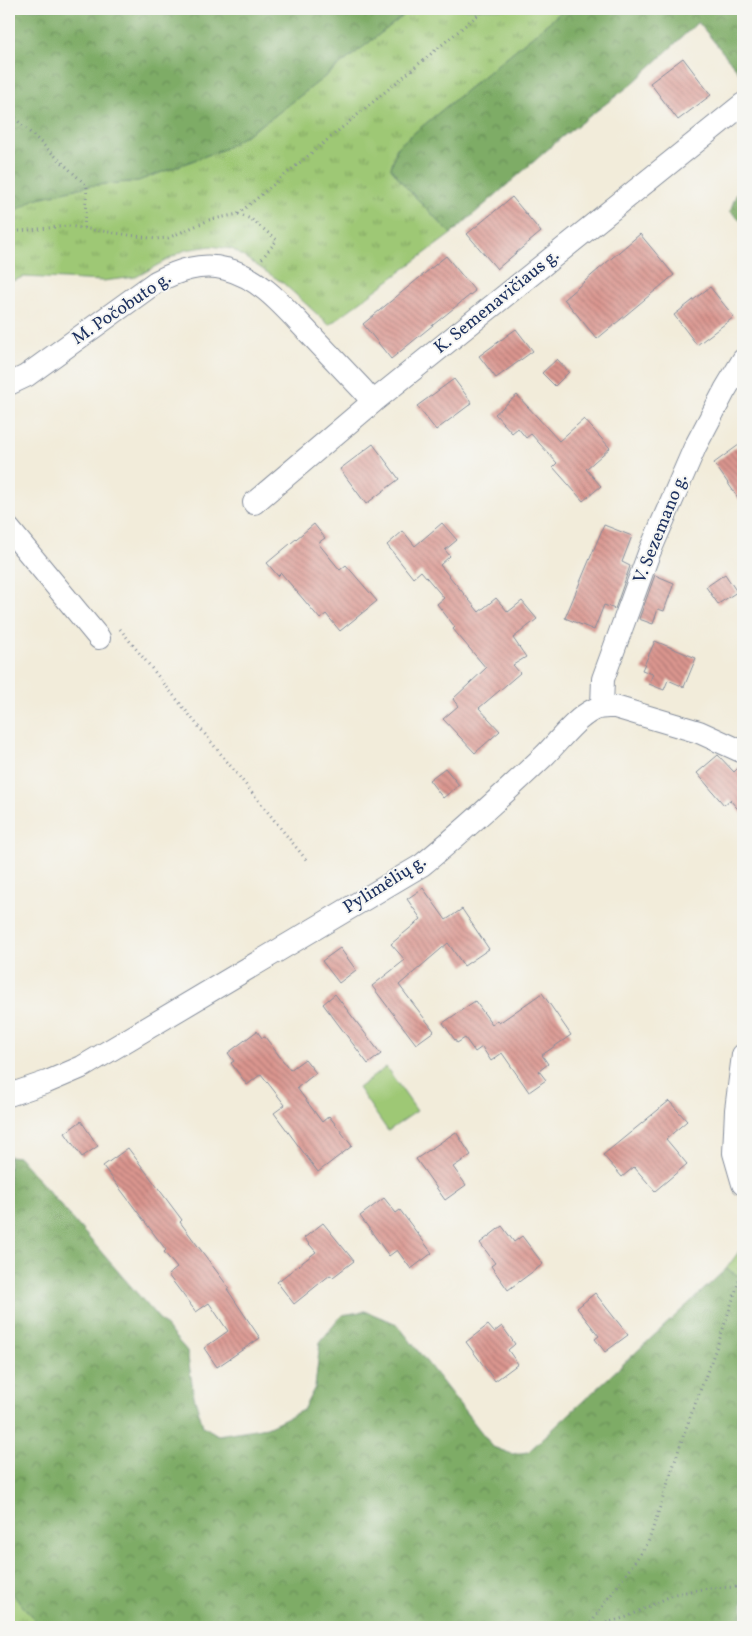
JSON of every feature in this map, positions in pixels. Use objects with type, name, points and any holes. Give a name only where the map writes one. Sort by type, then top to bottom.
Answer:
[{"type":"street","name":"K. Semenavičiaus g.","points":[[254,503],[373,402],[743,104]]},
{"type":"street","name":"M. Počobuto g.","points":[[9,384],[26,376],[156,282],[171,274],[190,268],[206,267],[225,268],[247,277],[266,290],[373,402]]},
{"type":"street","name":"V. Sezemano g.","points":[[602,706],[603,679],[648,553],[691,455],[743,360]]},
{"type":"street","points":[[9,529],[107,631]]},
{"type":"street","points":[[602,706],[615,707],[698,732],[743,752]]},
{"type":"street","name":"Pylimėlių g.","points":[[9,1095],[82,1067],[422,865],[466,829],[582,718],[592,710],[602,706]]},
{"type":"street","points":[[743,1055],[736,1110],[734,1153],[743,1184]]},
{"type":"path","points":[[9,232],[68,226],[156,239],[168,238],[209,220],[238,214],[485,9]]},
{"type":"path","points":[[9,110],[19,122],[87,186],[84,228]]},
{"type":"path","points":[[238,214],[251,219],[277,240],[247,277]]},
{"type":"path","points":[[107,631],[308,862]]},
{"type":"path","points":[[588,1627],[648,1543],[686,1428],[720,1338],[743,1269]]},
{"type":"path","points":[[592,1627],[627,1617],[675,1594],[743,1585]]},
{"type":"green space","points":[[9,9],[412,9],[273,117],[224,149],[138,181],[87,186],[35,199],[9,215]]},
{"type":"green space","points":[[412,9],[565,9],[397,147],[391,168],[404,185],[451,234],[329,325],[283,283],[232,249],[211,246],[185,250],[136,277],[103,281],[24,277],[9,282],[9,215],[35,199],[87,186],[138,181],[224,149],[273,117]]},
{"type":"green space","points":[[565,9],[743,9],[743,77],[698,22],[632,84],[562,137],[451,234],[404,185],[391,168],[397,147]]},
{"type":"green space","points":[[743,177],[743,223],[730,211]]},
{"type":"green space","points":[[386,1067],[417,1111],[388,1131],[358,1088]]},
{"type":"green space","points":[[9,1156],[19,1157],[187,1351],[194,1396],[203,1426],[218,1435],[267,1427],[303,1410],[315,1387],[320,1342],[342,1315],[365,1311],[397,1324],[493,1447],[512,1454],[528,1452],[726,1269],[743,1278],[743,1385],[737,1422],[743,1436],[743,1627],[41,1627],[9,1590]]},
{"type":"green space","points":[[743,1246],[743,1278],[726,1269]]},
{"type":"green space","points":[[9,1590],[41,1627],[9,1627]]},
{"type":"building","points":[[683,58],[711,95],[678,120],[650,83]]},
{"type":"building","points":[[512,197],[541,232],[497,269],[467,234]]},
{"type":"building","points":[[640,234],[674,275],[597,339],[564,299]]},
{"type":"building","points":[[446,256],[475,291],[391,359],[363,324]]},
{"type":"building","points":[[710,287],[734,317],[697,345],[674,315]]},
{"type":"building","points":[[516,329],[533,351],[496,378],[479,356]]},
{"type":"building","points":[[557,359],[569,372],[555,386],[542,373]]},
{"type":"building","points":[[454,379],[472,403],[436,430],[417,406]]},
{"type":"building","points":[[517,395],[559,441],[584,419],[610,448],[586,469],[601,486],[583,501],[553,467],[557,463],[531,434],[526,438],[518,428],[512,433],[495,414]]},
{"type":"building","points":[[743,442],[743,505],[714,463]]},
{"type":"building","points":[[373,444],[399,479],[366,504],[340,469]]},
{"type":"building","points":[[442,523],[457,540],[445,550],[450,556],[440,565],[479,612],[496,598],[508,612],[522,601],[537,619],[513,638],[526,657],[513,665],[520,673],[479,708],[500,731],[475,753],[443,719],[458,706],[453,699],[486,668],[453,629],[455,627],[437,604],[444,598],[421,571],[413,578],[387,545],[403,531],[415,546]]},
{"type":"building","points":[[314,524],[325,538],[318,543],[340,570],[346,565],[377,601],[340,631],[326,614],[320,619],[281,573],[278,576],[267,563]]},
{"type":"building","points":[[604,525],[632,536],[622,562],[630,566],[615,609],[604,605],[594,630],[565,618]]},
{"type":"building","points":[[725,574],[737,592],[718,604],[706,587]]},
{"type":"building","points":[[655,575],[674,583],[664,611],[658,609],[653,624],[639,619]]},
{"type":"building","points":[[655,641],[696,658],[684,687],[668,680],[664,690],[649,684],[653,674],[642,670]]},
{"type":"building","points":[[718,755],[734,772],[743,765],[743,815],[730,800],[724,805],[697,773]]},
{"type":"building","points":[[445,768],[459,785],[443,798],[429,780]]},
{"type":"building","points":[[423,888],[446,920],[462,909],[489,949],[464,966],[448,943],[399,985],[434,1031],[416,1044],[372,986],[405,960],[391,944],[421,919],[407,899]]},
{"type":"building","points":[[340,948],[356,970],[339,983],[322,961]]},
{"type":"building","points":[[542,993],[571,1035],[542,1055],[548,1064],[539,1071],[546,1080],[529,1092],[502,1053],[491,1061],[482,1047],[475,1052],[465,1038],[457,1043],[443,1023],[475,1001],[492,1024],[497,1020],[499,1023]]},
{"type":"building","points":[[335,994],[381,1054],[368,1064],[323,1004]]},
{"type":"building","points":[[257,1031],[262,1038],[265,1037],[290,1070],[305,1059],[316,1073],[297,1088],[322,1122],[329,1116],[352,1146],[318,1172],[274,1113],[285,1105],[261,1074],[247,1085],[231,1063],[234,1061],[228,1053]]},
{"type":"building","points":[[669,1101],[687,1121],[666,1139],[687,1164],[655,1191],[634,1167],[622,1177],[603,1155]]},
{"type":"building","points":[[81,1121],[98,1146],[82,1157],[65,1133]]},
{"type":"building","points":[[456,1132],[471,1155],[453,1167],[466,1185],[445,1200],[416,1159]]},
{"type":"building","points":[[128,1148],[182,1220],[180,1222],[229,1288],[227,1289],[260,1338],[217,1367],[204,1348],[228,1331],[209,1303],[196,1312],[168,1275],[177,1268],[164,1252],[166,1250],[103,1166]]},
{"type":"building","points":[[384,1198],[396,1213],[400,1210],[432,1253],[411,1269],[397,1250],[389,1256],[360,1216]]},
{"type":"building","points":[[323,1223],[354,1261],[333,1277],[330,1275],[294,1304],[277,1282],[316,1252],[304,1238]]},
{"type":"building","points":[[502,1226],[514,1242],[522,1236],[543,1264],[508,1290],[491,1266],[495,1263],[480,1243]]},
{"type":"building","points":[[595,1293],[628,1335],[605,1352],[595,1339],[599,1336],[577,1308]]},
{"type":"building","points":[[488,1325],[494,1332],[502,1326],[515,1344],[508,1350],[518,1364],[495,1381],[466,1342]]}]
